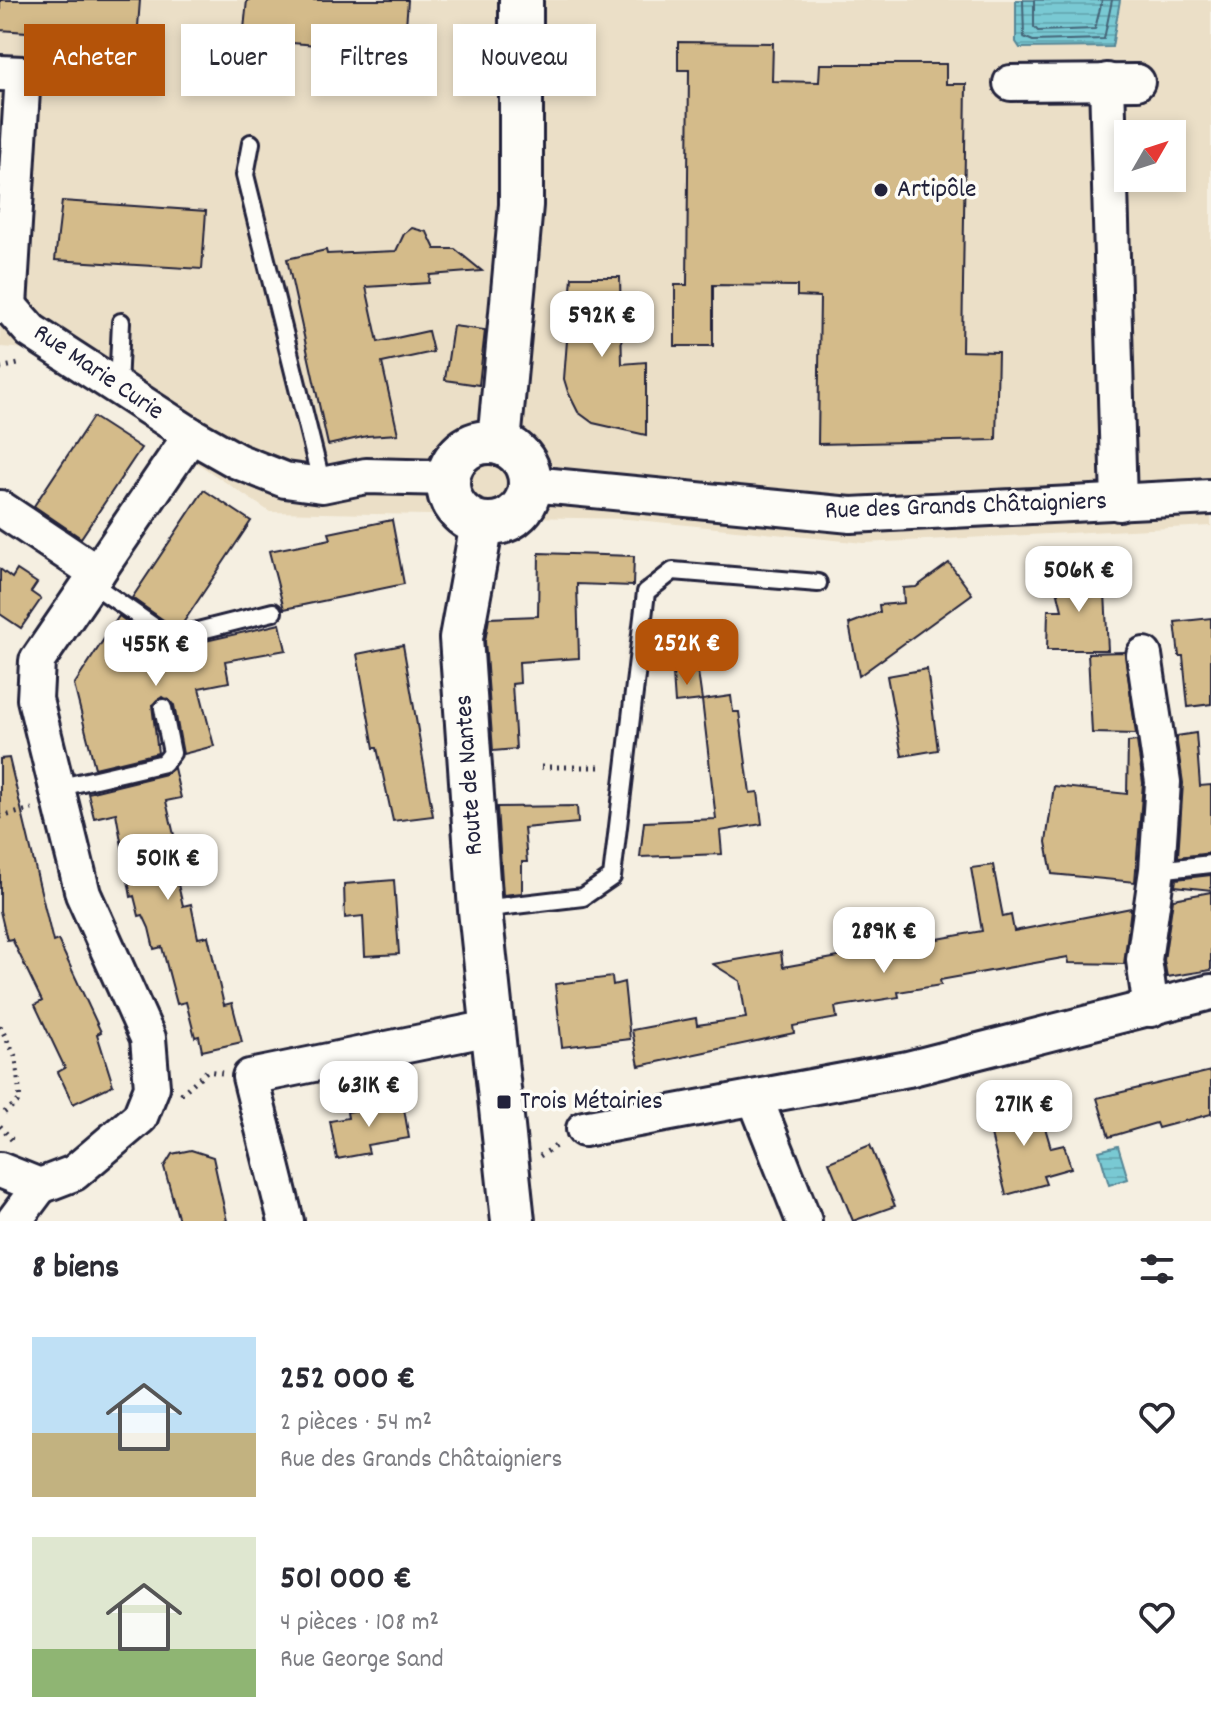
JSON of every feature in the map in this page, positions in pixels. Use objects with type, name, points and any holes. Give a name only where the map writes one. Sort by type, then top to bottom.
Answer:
[{"type":"street","points":[[499,443],[521,205],[521,0]]},
{"type":"street","name":"Rue Marie Curie","points":[[0,73],[23,74],[4,306],[31,331],[191,435],[237,461],[285,480],[322,485]]},
{"type":"street","points":[[1011,83],[1122,81],[1119,503]]},
{"type":"street","points":[[14,1221],[40,1186],[74,1173],[140,1117],[152,1087],[148,1038],[83,894],[35,699],[37,661],[191,435]]},
{"type":"street","points":[[482,442],[499,443],[520,455],[528,468],[531,484],[528,500],[519,513],[505,522],[482,524],[463,515],[456,507],[448,488],[448,478],[454,461],[466,449],[482,442]]},
{"type":"street","points":[[322,485],[366,476],[448,478]]},
{"type":"street","name":"Rue des Grands Châtaigniers","points":[[531,484],[851,515],[1211,497]]},
{"type":"street","points":[[0,508],[94,578]]},
{"type":"street","name":"Route de Nantes","points":[[482,524],[461,638],[490,1028],[513,1221]]},
{"type":"street","points":[[1144,655],[1163,782],[1157,870],[1144,960],[1151,1009]]},
{"type":"street","points":[[584,1129],[908,1069],[1211,992]]},
{"type":"street","points":[[286,1221],[250,1077],[490,1028]]},
{"type":"street","points":[[755,1098],[804,1221]]},
{"type":"street","points":[[0,1170],[40,1186]]},
{"type":"lane","points":[[251,143],[245,175],[322,485]]},
{"type":"lane","points":[[118,388],[121,322]]},
{"type":"lane","points":[[480,910],[583,897],[612,877],[646,592],[673,571],[818,583]]},
{"type":"lane","points":[[94,578],[170,638],[273,612]]},
{"type":"lane","points":[[57,788],[164,763],[172,753],[163,708]]},
{"type":"lane","points":[[1157,870],[1211,864]]},
{"type":"path","points":[[541,767],[625,767]]},
{"type":"path","points":[[0,1026],[16,1058],[20,1100],[0,1116]]},
{"type":"path","points":[[149,1094],[166,1100],[188,1090],[207,1071],[250,1077]]},
{"type":"path","points":[[506,1177],[584,1129]]},
{"type":"shaded area","points":[[0,0],[1211,0],[1211,526],[864,543],[628,519],[270,512],[27,349],[0,347]]},
{"type":"water","points":[[1016,0],[1120,0],[1112,47],[1020,48],[1016,42]]},
{"type":"water","points":[[1118,1146],[1128,1179],[1109,1185],[1099,1151]]},
{"type":"building","points":[[0,0],[140,0],[138,24],[24,24],[24,32],[0,30]]},
{"type":"building","points":[[247,0],[408,0],[406,24],[311,24],[311,44],[295,43],[295,24],[245,24]]},
{"type":"building","name":"Artipôle","points":[[678,42],[773,43],[772,81],[819,82],[820,64],[946,64],[946,84],[966,84],[962,351],[998,352],[996,440],[818,444],[820,297],[797,296],[797,286],[713,285],[713,346],[675,346],[675,285],[687,285],[689,70],[678,70]]},
{"type":"building","points":[[62,201],[206,211],[202,269],[55,260]]},
{"type":"building","points":[[412,228],[427,232],[435,249],[455,249],[482,271],[430,275],[429,283],[366,287],[378,342],[428,331],[433,352],[382,363],[398,434],[367,436],[328,445],[287,259],[326,250],[327,254],[396,251],[404,234]]},
{"type":"building","points":[[572,277],[620,277],[622,364],[646,362],[646,435],[593,423],[578,412],[568,392],[564,379]]},
{"type":"building","points":[[453,326],[485,330],[479,385],[445,380]]},
{"type":"building","points":[[93,417],[141,448],[81,538],[34,506]]},
{"type":"building","points":[[204,490],[251,521],[183,623],[172,626],[132,598]]},
{"type":"building","points":[[392,520],[404,584],[284,609],[269,551],[331,539],[329,533]]},
{"type":"building","points":[[539,553],[634,556],[633,586],[577,584],[579,658],[519,662],[520,683],[512,684],[516,749],[493,751],[485,641],[489,618],[538,616]]},
{"type":"building","points":[[949,563],[972,594],[859,676],[849,624],[880,612],[879,605],[904,603],[903,588],[916,587]]},
{"type":"building","points":[[0,569],[12,578],[17,570],[37,583],[31,592],[41,599],[21,628],[0,614]]},
{"type":"building","points":[[1099,569],[1100,593],[1105,593],[1108,650],[1047,650],[1048,610],[1062,610],[1054,577]]},
{"type":"building","points":[[119,616],[166,650],[280,624],[286,650],[225,661],[229,682],[199,688],[214,746],[183,754],[174,705],[162,697],[152,705],[158,753],[95,768],[74,685]]},
{"type":"building","points":[[1211,618],[1211,704],[1188,707],[1183,656],[1179,656],[1175,622]]},
{"type":"building","points":[[403,645],[433,816],[393,821],[377,748],[374,748],[357,654]]},
{"type":"building","points":[[1125,652],[1136,734],[1092,733],[1088,653]]},
{"type":"building","points":[[927,669],[938,750],[902,756],[887,676]]},
{"type":"building","points":[[698,672],[702,700],[675,703],[673,674]]},
{"type":"building","points":[[731,696],[733,712],[739,712],[750,793],[758,792],[762,824],[720,831],[722,854],[640,857],[644,822],[716,819],[702,700]]},
{"type":"building","points":[[1196,733],[1200,786],[1211,785],[1211,853],[1178,857],[1183,783],[1176,736]]},
{"type":"building","points":[[1137,741],[1143,783],[1135,882],[1052,874],[1046,842],[1054,786],[1127,794],[1128,742]]},
{"type":"building","points":[[9,758],[53,942],[58,940],[101,1032],[97,1034],[113,1085],[73,1104],[58,1072],[65,1068],[35,1005],[42,1001],[12,939],[7,940],[0,911],[0,759]]},
{"type":"building","points":[[174,768],[181,798],[166,801],[174,835],[167,837],[183,906],[191,904],[198,938],[208,936],[224,1005],[232,1003],[242,1042],[202,1051],[186,1002],[177,1004],[162,947],[154,949],[149,928],[143,915],[139,916],[134,896],[131,897],[116,813],[94,818],[88,793],[166,774]]},
{"type":"building","points":[[577,806],[578,823],[524,828],[527,862],[522,862],[522,893],[503,895],[497,807]]},
{"type":"building","points":[[993,865],[1003,917],[1011,915],[1014,931],[1131,908],[1124,964],[1069,963],[1068,957],[940,980],[941,985],[898,992],[899,997],[835,1007],[837,1018],[793,1026],[794,1033],[639,1066],[632,1030],[696,1018],[697,1025],[746,1018],[740,981],[713,964],[781,952],[783,967],[982,931],[971,868]]},
{"type":"building","points":[[1211,875],[1211,890],[1175,886],[1176,879]]},
{"type":"building","points":[[394,880],[399,954],[365,956],[363,916],[345,918],[344,884]]},
{"type":"building","points":[[1211,892],[1211,970],[1167,977],[1164,960],[1173,899]]},
{"type":"building","points":[[612,977],[613,985],[624,982],[630,1039],[562,1047],[555,984]]},
{"type":"building","points":[[1211,1071],[1211,1114],[1158,1128],[1156,1123],[1109,1137],[1097,1098]]},
{"type":"building","points":[[1037,1100],[1051,1148],[1064,1145],[1071,1168],[1043,1176],[1046,1184],[1006,1195],[986,1115]]},
{"type":"building","points":[[403,1103],[409,1138],[367,1145],[369,1153],[337,1159],[330,1121],[348,1118],[347,1112]]},
{"type":"building","points":[[870,1145],[895,1206],[853,1221],[829,1162]]},
{"type":"building","points":[[191,1150],[213,1157],[227,1221],[179,1221],[164,1167],[172,1154]]},
{"type":"place","name":"Artipôle","points":[[881,190]]},
{"type":"place","name":"Trois Métairies","points":[[504,1102]]}]
